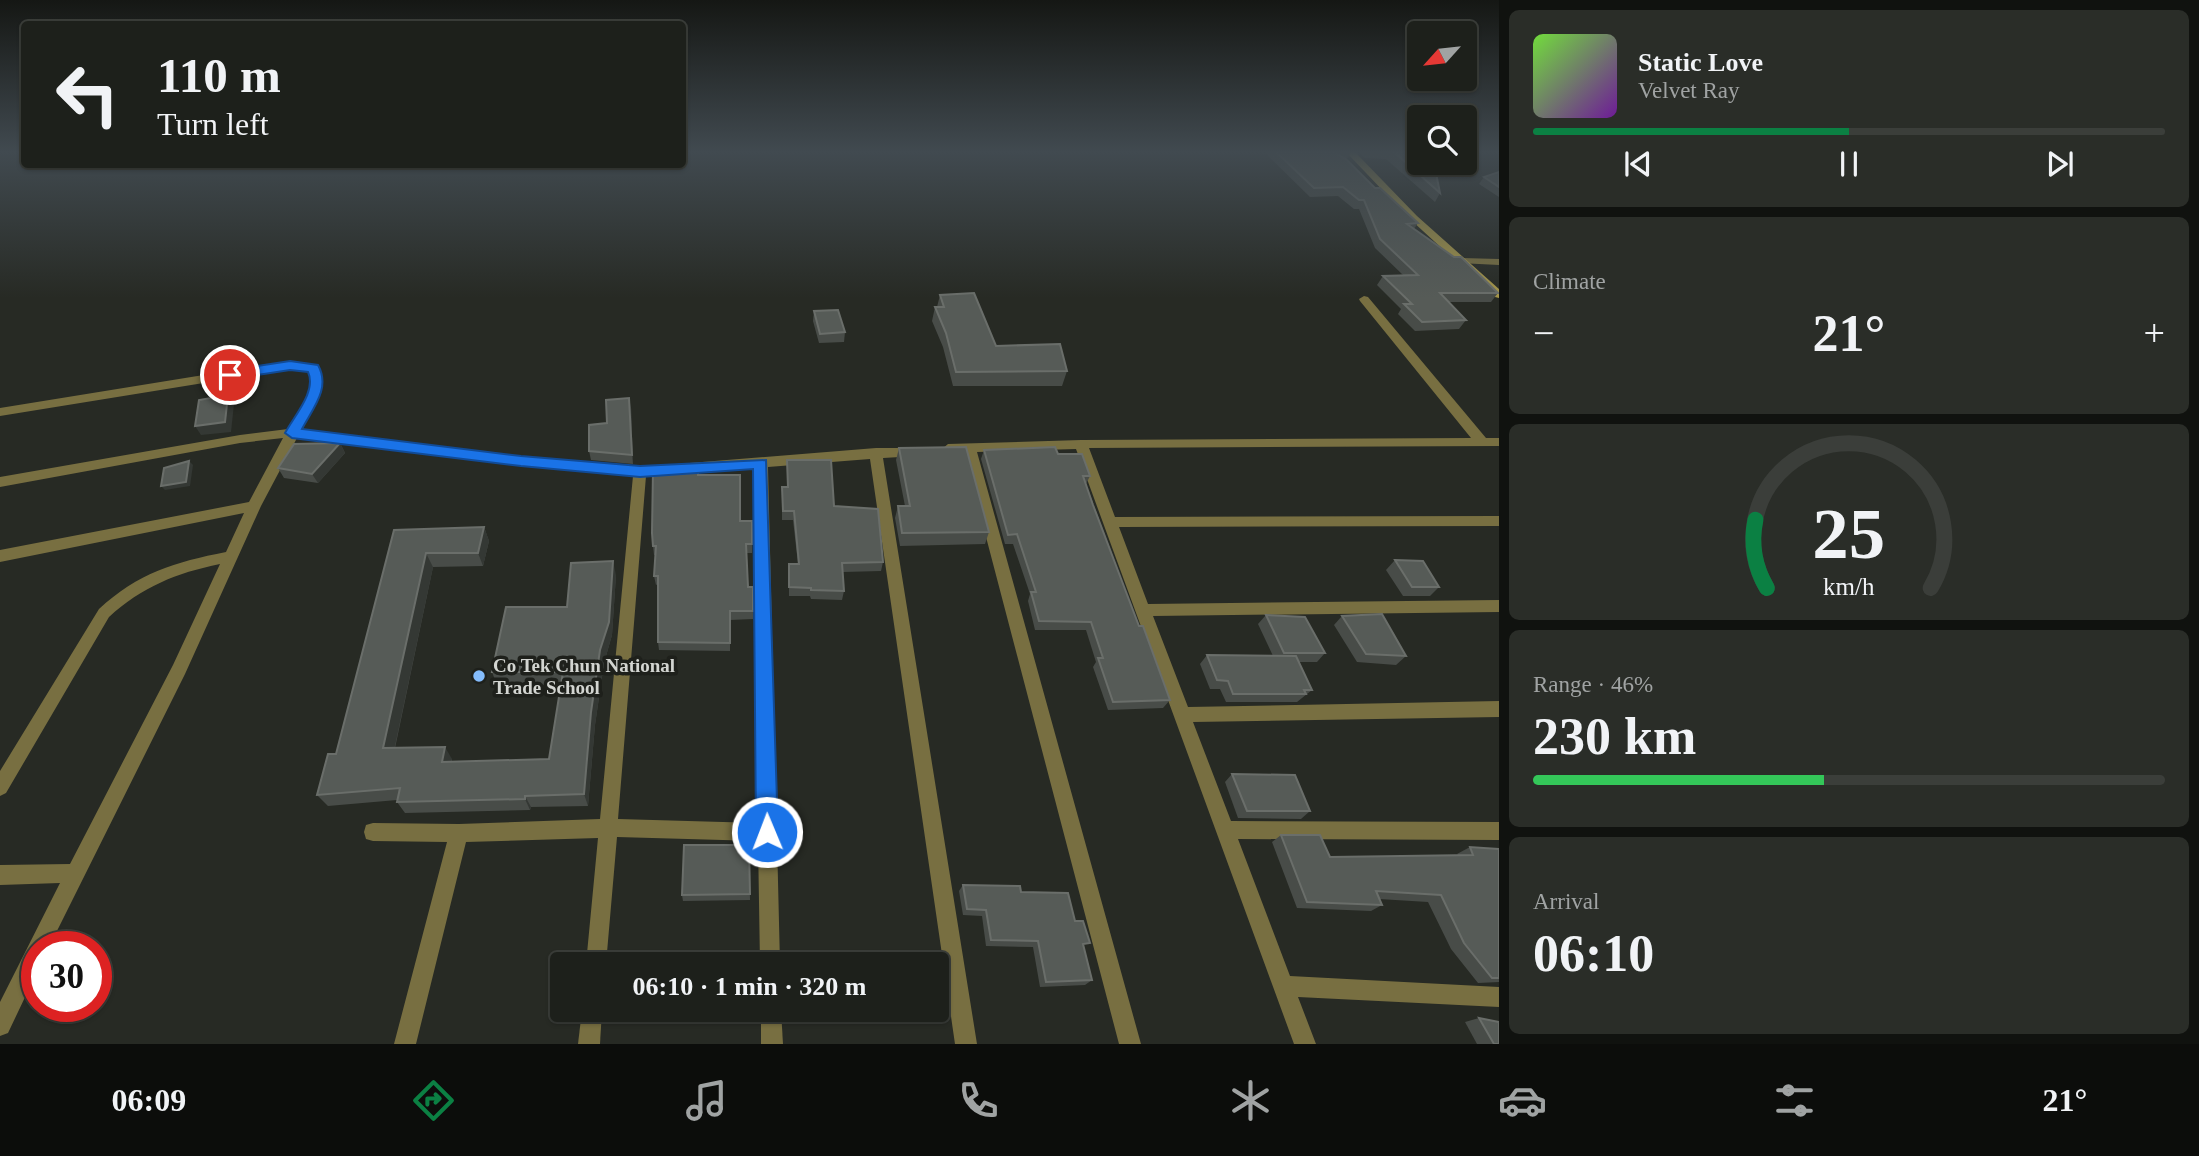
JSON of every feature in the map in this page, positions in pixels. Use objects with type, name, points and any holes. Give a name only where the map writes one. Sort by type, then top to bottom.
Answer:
[{"type":"street","points":[[1396,200],[1499,295]]},
{"type":"street","points":[[1364,299],[1482,442]]},
{"type":"street","points":[[0,412],[256,370],[303,365],[313,368],[317,377],[316,391],[254,506],[179,668],[45,931]]},
{"type":"street","points":[[0,482],[240,439],[292,433],[521,461],[640,472],[876,453],[1081,443],[1499,442]]},
{"type":"street","points":[[1081,443],[1305,1044]]},
{"type":"street","points":[[969,448],[1130,1044]]},
{"type":"street","points":[[876,453],[966,1044]]},
{"type":"street","points":[[761,464],[770,952]]},
{"type":"street","points":[[597,952],[640,472]]},
{"type":"street","points":[[0,556],[254,506]]},
{"type":"street","points":[[1111,522],[1499,521]]},
{"type":"street","points":[[0,787],[104,613],[123,593],[157,575],[232,556]]},
{"type":"street","points":[[1143,610],[1499,606]]},
{"type":"street","points":[[1181,715],[1499,709]]},
{"type":"street","points":[[373,832],[459,833],[608,828],[767,832]]},
{"type":"street","points":[[1227,830],[1499,831]]},
{"type":"street","points":[[405,1044],[459,833]]},
{"type":"street","points":[[0,875],[74,873]]},
{"type":"street","points":[[0,1025],[21,981]]},
{"type":"street","points":[[1284,986],[1499,997]]},
{"type":"street","points":[[589,1044],[591,1022]]},
{"type":"street","points":[[771,1022],[772,1044]]},
{"type":"lane","points":[[1462,261],[1499,262]]},
{"type":"building","points":[[1359,200],[1393,200],[1418,223],[1407,224],[1454,257],[1461,257],[1498,293],[1440,293],[1466,320],[1422,322],[1404,304],[1412,304],[1383,276],[1418,275],[1380,239],[1364,200]]},
{"type":"building","points":[[974,293],[996,346],[1060,344],[1067,371],[956,372],[946,333],[935,307],[944,307],[940,295]]},
{"type":"building","points":[[838,310],[845,332],[820,334],[814,311]]},
{"type":"building","points":[[228,395],[225,422],[195,426],[199,400]]},
{"type":"building","points":[[629,398],[632,455],[589,451],[589,425],[607,423],[606,400]]},
{"type":"building","points":[[340,443],[312,474],[278,468],[294,444]]},
{"type":"building","points":[[966,447],[989,532],[902,533],[898,506],[910,506],[899,448]]},
{"type":"building","points":[[1055,447],[1058,454],[1082,454],[1090,476],[1083,476],[1093,505],[1170,700],[1113,702],[1098,658],[1103,658],[1091,622],[1039,621],[1031,592],[1036,592],[1017,534],[1008,535],[984,450]]},
{"type":"building","points":[[787,460],[831,460],[834,506],[878,509],[883,562],[842,563],[844,591],[789,587],[789,564],[799,564],[794,511],[783,511],[782,487],[788,487]]},
{"type":"building","points":[[189,461],[186,482],[161,486],[164,468]]},
{"type":"building","points":[[698,467],[698,475],[740,475],[740,521],[752,521],[752,544],[746,544],[748,587],[753,587],[753,611],[730,611],[730,643],[658,642],[658,576],[654,576],[656,546],[653,546],[652,533],[653,470]]},
{"type":"building","points":[[484,527],[478,553],[426,553],[383,748],[445,747],[442,762],[549,759],[563,672],[492,672],[506,607],[567,607],[571,563],[613,561],[609,622],[600,650],[584,794],[525,796],[525,799],[397,802],[400,788],[317,795],[328,754],[336,754],[394,530]]},
{"type":"building","points":[[1395,560],[1423,561],[1439,587],[1412,587]]},
{"type":"building","points":[[1382,614],[1406,656],[1366,654],[1342,616]]},
{"type":"building","points":[[1266,615],[1305,617],[1325,653],[1284,653]]},
{"type":"building","points":[[1207,655],[1296,656],[1312,690],[1304,690],[1306,694],[1233,694],[1228,681],[1217,680]]},
{"type":"building","points":[[1232,774],[1295,775],[1310,811],[1247,811]]},
{"type":"building","points":[[1281,835],[1320,835],[1330,857],[1473,855],[1470,847],[1499,849],[1499,978],[1492,978],[1464,943],[1441,895],[1376,891],[1382,905],[1307,902]]},
{"type":"building","points":[[684,845],[749,845],[750,894],[682,895]]},
{"type":"building","points":[[963,885],[1020,886],[1021,892],[1068,893],[1075,921],[1083,921],[1090,943],[1083,944],[1092,980],[1046,982],[1038,941],[991,940],[986,910],[967,909]]},
{"type":"building","points":[[1479,1018],[1499,1022],[1499,1044],[1494,1044]]},
{"type":"place","name":"Co Tek Chun National Trade School","points":[[479,676]]},
{"type":"route","points":[[230,375],[290,365],[313,368],[317,377],[316,391],[292,433],[521,461],[640,472],[761,464],[767,832]]}]
